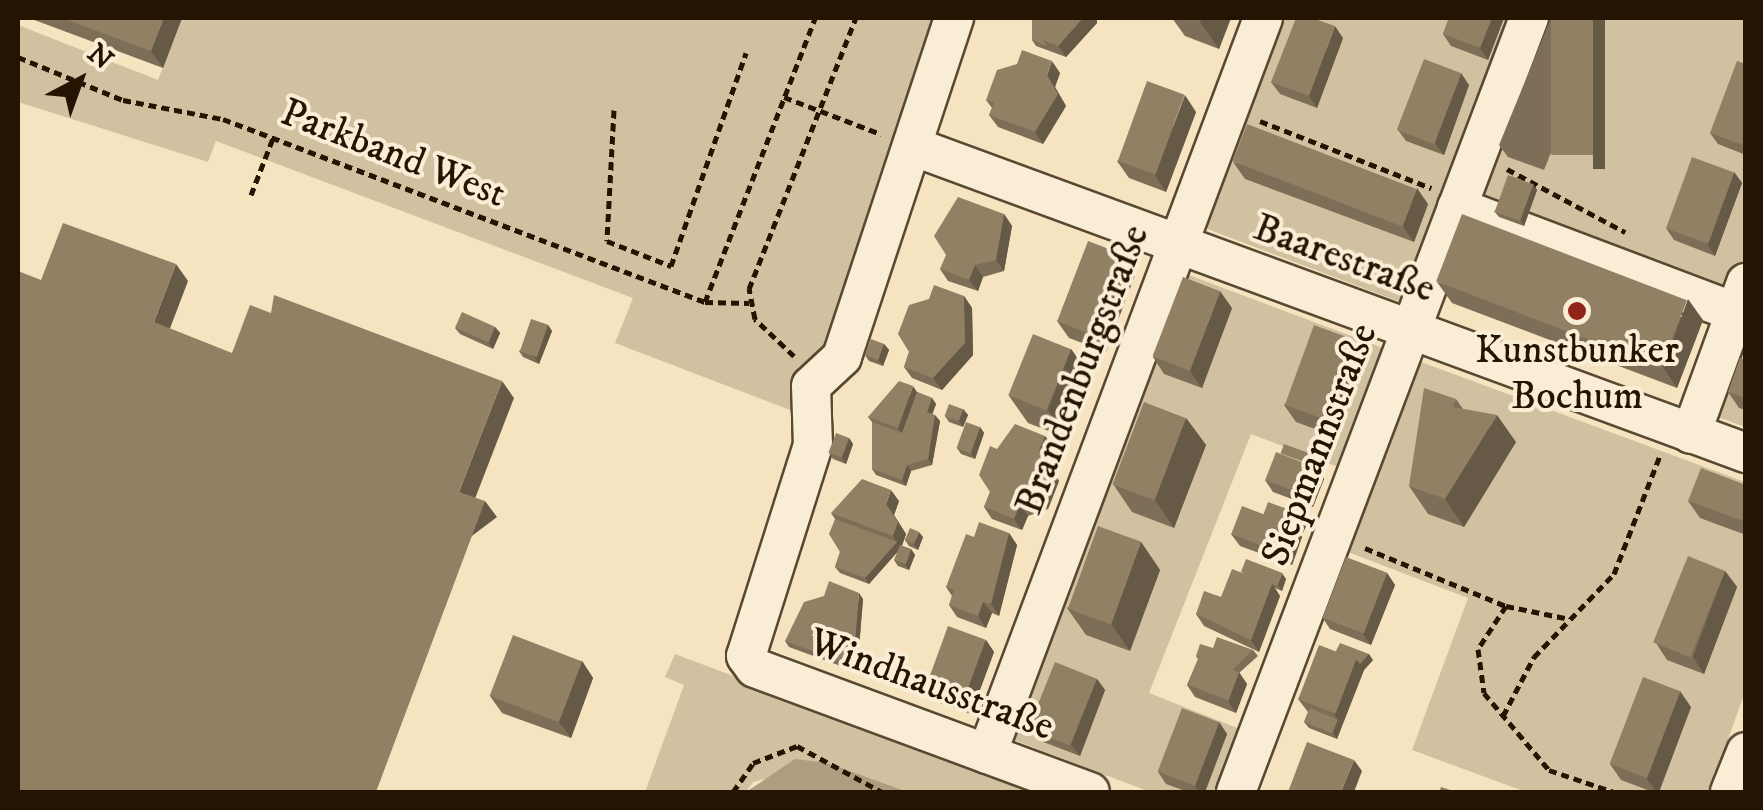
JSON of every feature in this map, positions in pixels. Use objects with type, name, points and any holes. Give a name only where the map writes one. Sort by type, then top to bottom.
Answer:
[{"type":"street","points":[[811,386],[842,357],[954,18]]},
{"type":"street","name":"Brandenburgstraße","points":[[987,754],[1264,18]]},
{"type":"street","name":"Siepmannstraße","points":[[1236,792],[1529,18]]},
{"type":"street","name":"Baarestraße","points":[[912,146],[1746,454]]},
{"type":"street","points":[[1459,203],[1740,297],[1681,430]]},
{"type":"street","name":"Windhausstraße","points":[[811,386],[814,445],[746,656],[756,668],[1090,792]]},
{"type":"street","points":[[1730,792],[1746,752]]},
{"type":"path","points":[[705,302],[814,18]]},
{"type":"path","points":[[811,386],[749,303],[856,18]]},
{"type":"path","points":[[614,110],[607,241],[671,266],[746,53]]},
{"type":"path","name":"Parkband West","points":[[18,57],[123,100],[273,138],[705,302],[749,303]]},
{"type":"path","points":[[784,97],[912,146]]},
{"type":"path","points":[[1229,109],[1459,203]]},
{"type":"path","points":[[251,195],[273,138]]},
{"type":"path","points":[[1503,716],[1567,618],[1614,574],[1681,430]]},
{"type":"path","points":[[1334,535],[1506,606],[1567,618]]},
{"type":"path","points":[[1506,606],[1478,649],[1484,693],[1549,770],[1614,792]]},
{"type":"path","points":[[733,792],[753,763],[797,746],[882,792]]},
{"type":"shaded area","points":[[182,18],[939,18],[832,346],[795,374],[806,416],[615,343],[633,298],[216,141],[208,162],[18,102],[18,25],[158,80]]},
{"type":"shaded area","points":[[1273,18],[1517,18],[1408,305],[1194,224]]},
{"type":"shaded area","points":[[1537,18],[1745,18],[1745,268],[1727,319],[1461,219]]},
{"type":"shaded area","points":[[1178,271],[1394,352],[1349,471],[1251,434],[1149,693],[1250,733],[1228,792],[1150,792],[1006,737]]},
{"type":"shaded area","points":[[1745,309],[1745,427],[1707,413]]},
{"type":"shaded area","points":[[1413,359],[1745,482],[1745,692],[1709,792],[1526,792],[1412,750],[1468,598],[1340,549]]},
{"type":"shaded area","points":[[675,654],[1043,792],[908,792],[828,763],[753,782],[746,792],[645,792],[684,685],[665,677]]},
{"type":"shaded area","points":[[795,759],[828,763],[908,792],[746,792]]},
{"type":"building","points":[[62,18],[164,18],[151,51]]},
{"type":"building","points":[[1032,18],[1052,18],[1043,40],[1047,46],[1032,40]]},
{"type":"building","points":[[1052,18],[1083,18],[1058,46],[1043,40]]},
{"type":"building","points":[[1296,18],[1312,18],[1335,26],[1309,96],[1271,82]]},
{"type":"building","points":[[1449,18],[1492,18],[1480,48],[1443,34]]},
{"type":"building","points":[[1551,18],[1593,18],[1593,155],[1551,155]]},
{"type":"building","points":[[1022,50],[1052,61],[1047,75],[1058,94],[1035,132],[989,115],[994,103],[986,100],[997,70],[1017,64]]},
{"type":"building","points":[[1424,59],[1461,73],[1434,144],[1397,130]]},
{"type":"building","points":[[1737,61],[1746,64],[1746,146],[1710,133]]},
{"type":"building","points":[[1147,81],[1185,95],[1156,175],[1118,161]]},
{"type":"building","points":[[1247,124],[1417,189],[1403,227],[1233,161]]},
{"type":"building","points":[[1692,157],[1734,172],[1708,244],[1666,228]]},
{"type":"building","points":[[1508,175],[1533,184],[1520,221],[1495,212]]},
{"type":"building","points":[[958,197],[1004,214],[996,260],[975,265],[969,280],[940,269],[946,255],[934,236]]},
{"type":"building","name":"Kunstbunker Bochum","points":[[1462,214],[1687,300],[1661,368],[1436,281]]},
{"type":"building","points":[[63,223],[176,264],[154,322],[232,353],[250,305],[271,313],[274,295],[502,381],[459,492],[485,501],[376,792],[18,792],[18,271],[41,280]]},
{"type":"building","points":[[1088,241],[1125,255],[1095,336],[1057,321]]},
{"type":"building","points":[[1183,277],[1220,291],[1190,371],[1153,356]]},
{"type":"building","points":[[934,285],[964,296],[965,343],[933,378],[904,367],[909,352],[898,334],[909,305],[929,299]]},
{"type":"building","points":[[462,312],[495,327],[488,342],[455,328]]},
{"type":"building","points":[[531,319],[548,325],[537,357],[520,351]]},
{"type":"building","points":[[1314,325],[1352,339],[1323,419],[1285,405]]},
{"type":"building","points":[[1033,334],[1071,349],[1046,411],[1008,395]]},
{"type":"building","points":[[871,339],[884,344],[878,360],[865,355]]},
{"type":"building","points":[[1740,358],[1746,360],[1746,398],[1728,392]]},
{"type":"building","points":[[899,381],[913,386],[898,428],[868,417]]},
{"type":"building","points":[[1424,388],[1456,399],[1453,407],[1497,415],[1445,499],[1409,486]]},
{"type":"building","points":[[917,392],[932,398],[927,412],[935,415],[928,459],[907,465],[902,480],[872,469],[872,422],[902,433]]},
{"type":"building","points":[[1144,402],[1186,418],[1154,500],[1112,484]]},
{"type":"building","points":[[949,404],[963,409],[959,421],[945,416]]},
{"type":"building","points":[[966,422],[980,427],[971,453],[956,448]]},
{"type":"building","points":[[1015,424],[1045,436],[1039,450],[1051,469],[1040,498],[1020,504],[1014,519],[984,507],[990,492],[979,475],[990,446],[997,449]]},
{"type":"building","points":[[836,433],[849,438],[842,458],[828,453]]},
{"type":"building","points":[[1284,444],[1309,453],[1306,463],[1281,453]]},
{"type":"building","points":[[1276,452],[1316,467],[1305,495],[1265,480]]},
{"type":"building","points":[[1701,468],[1746,485],[1746,522],[1688,501]]},
{"type":"building","points":[[862,479],[891,490],[886,504],[898,522],[893,536],[831,513]]},
{"type":"building","points":[[1268,502],[1304,515],[1299,527],[1264,514]]},
{"type":"building","points":[[1242,506],[1294,526],[1284,554],[1231,534]]},
{"type":"building","points":[[835,519],[897,542],[865,578],[835,567],[840,552],[829,534]]},
{"type":"building","points":[[979,522],[1009,533],[991,604],[983,602],[978,616],[949,605],[954,590],[946,587],[966,534],[974,537]]},
{"type":"building","points":[[1098,526],[1141,542],[1111,624],[1068,609]]},
{"type":"building","points":[[910,528],[919,532],[914,544],[905,540]]},
{"type":"building","points":[[900,545],[911,549],[906,564],[895,560]]},
{"type":"building","points":[[1688,556],[1725,571],[1690,657],[1653,642]]},
{"type":"building","points":[[1346,557],[1387,573],[1364,633],[1323,618]]},
{"type":"building","points":[[1246,559],[1282,573],[1277,586],[1241,572]]},
{"type":"building","points":[[1232,569],[1272,584],[1251,640],[1196,614],[1204,591],[1221,597]]},
{"type":"building","points":[[829,581],[859,593],[853,666],[785,641],[804,602],[824,596]]},
{"type":"building","points":[[948,626],[986,640],[963,703],[925,689]]},
{"type":"building","points":[[513,635],[582,662],[559,722],[490,696]]},
{"type":"building","points":[[1217,637],[1253,650],[1232,670],[1196,656],[1200,644],[1213,648]]},
{"type":"building","points":[[1340,643],[1369,654],[1360,664],[1336,651]]},
{"type":"building","points":[[1319,645],[1356,659],[1336,713],[1298,699]]},
{"type":"building","points":[[1199,657],[1239,672],[1228,700],[1188,685]]},
{"type":"building","points":[[1055,662],[1097,679],[1070,746],[1028,729]]},
{"type":"building","points":[[1643,677],[1680,691],[1647,778],[1610,764]]},
{"type":"building","points":[[1182,708],[1219,722],[1195,786],[1158,771]]},
{"type":"building","points":[[1310,708],[1338,720],[1332,734],[1304,722]]},
{"type":"building","points":[[1307,742],[1354,760],[1341,792],[1288,792]]},
{"type":"place","name":"Kunstbunker Bochum","points":[[1577,311]]}]
